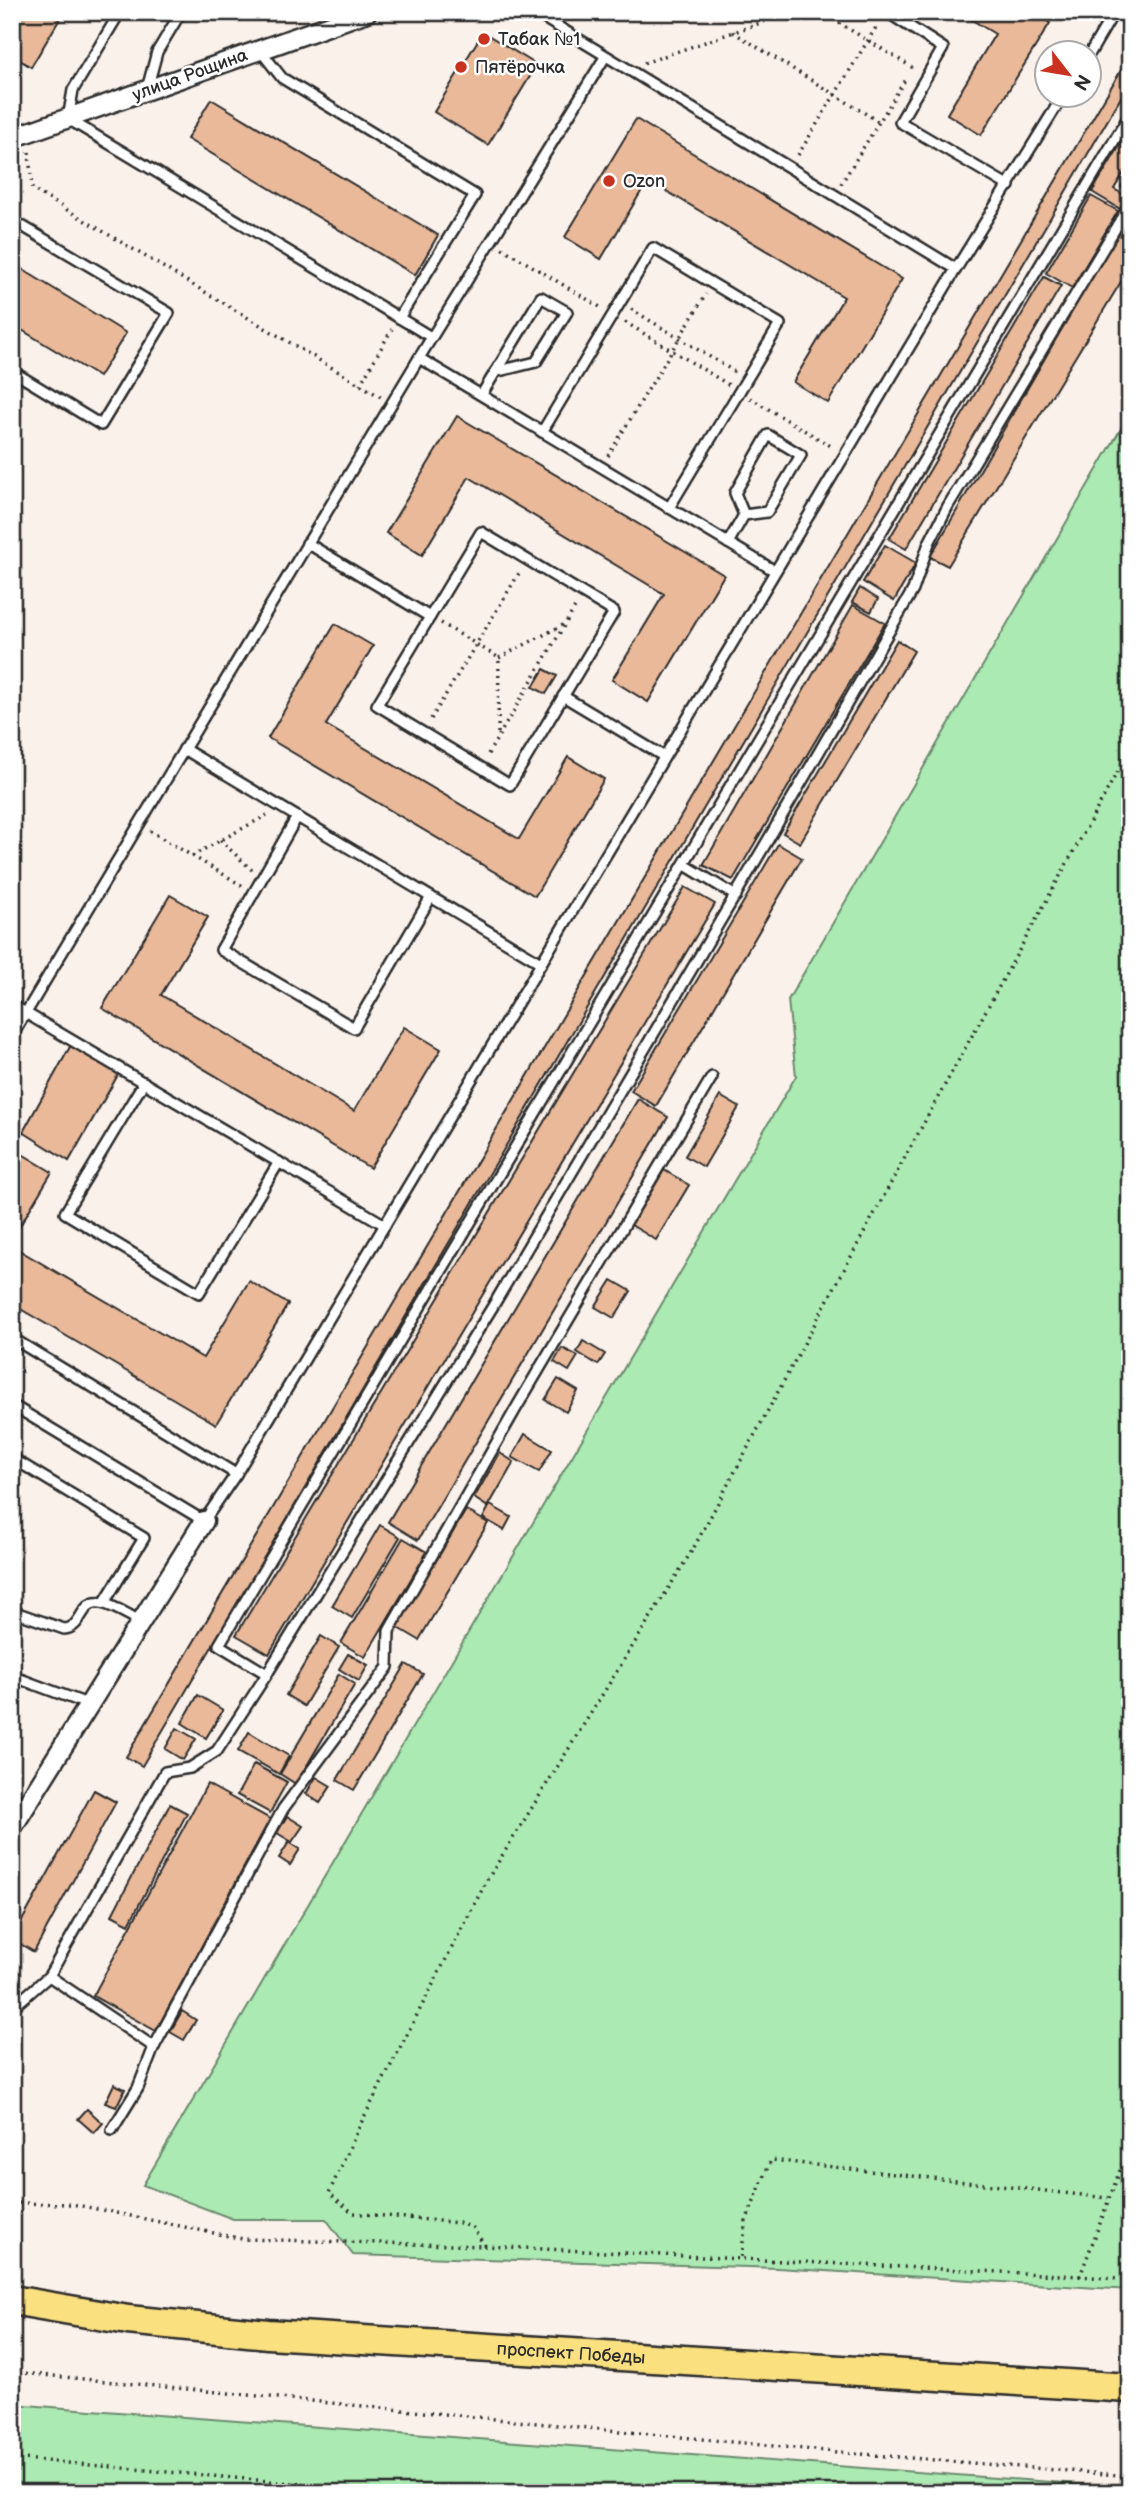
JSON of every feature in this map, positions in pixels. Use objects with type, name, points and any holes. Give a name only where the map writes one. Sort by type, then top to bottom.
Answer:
[{"type":"main road","name":"проспект Победы","points":[[12,2300],[128,2320],[268,2334],[1130,2388]]},
{"type":"street","name":"улица Рощина","points":[[20,136],[367,12]]},
{"type":"street","points":[[12,1828],[204,1521]]},
{"type":"lane","points":[[120,12],[73,90],[68,119],[431,337]]},
{"type":"lane","points":[[146,91],[157,52],[181,12]]},
{"type":"lane","points":[[534,12],[956,269]]},
{"type":"lane","points":[[887,12],[943,48],[900,122],[1009,186]]},
{"type":"lane","points":[[1098,38],[1114,12]]},
{"type":"lane","points":[[260,50],[282,78],[475,195],[399,318]]},
{"type":"lane","points":[[12,1036],[431,337],[605,57]]},
{"type":"lane","points":[[12,1405],[204,1521],[236,1474],[663,757],[1056,108]]},
{"type":"lane","points":[[267,1674],[219,1645],[1130,114]]},
{"type":"lane","points":[[12,123],[20,136]]},
{"type":"lane","points":[[12,2008],[49,1976],[165,1772],[190,1768],[217,1751],[267,1674],[493,1306],[736,895],[913,590],[929,543],[948,506],[1130,204]]},
{"type":"lane","points":[[12,220],[169,313],[101,425],[12,371]]},
{"type":"lane","points":[[542,432],[653,248],[780,324],[669,508]]},
{"type":"lane","points":[[482,394],[495,372],[541,297],[567,312],[536,362],[495,372]]},
{"type":"lane","points":[[419,358],[775,571]]},
{"type":"lane","points":[[768,435],[801,455],[767,512],[744,515],[734,493],[768,435]]},
{"type":"lane","points":[[728,542],[744,515]]},
{"type":"lane","points":[[481,532],[527,559],[614,612],[510,785],[377,705],[481,532]]},
{"type":"lane","points":[[307,543],[430,617]]},
{"type":"lane","points":[[563,696],[663,757]]},
{"type":"lane","points":[[184,749],[541,963]]},
{"type":"lane","points":[[297,817],[221,950],[354,1028],[431,897]]},
{"type":"lane","points":[[685,865],[736,895]]},
{"type":"lane","points":[[12,1005],[385,1225]]},
{"type":"lane","points":[[113,2130],[138,2088],[154,2047],[283,1809],[387,1667],[389,1631],[518,1405],[712,1077]]},
{"type":"lane","points":[[144,1082],[65,1213],[200,1293],[279,1162]]},
{"type":"lane","points":[[12,1338],[236,1474]]},
{"type":"lane","points":[[12,1458],[144,1538],[104,1603]]},
{"type":"lane","points":[[12,1611],[70,1629],[75,1626],[86,1607],[94,1602],[104,1603],[142,1622]]},
{"type":"lane","points":[[12,1676],[90,1705]]},
{"type":"lane","points":[[49,1976],[154,2047]]},
{"type":"path","points":[[626,69],[792,12]]},
{"type":"path","points":[[821,12],[927,76]]},
{"type":"path","points":[[790,169],[879,22]]},
{"type":"path","points":[[733,32],[879,122]]},
{"type":"path","points":[[913,68],[930,39]]},
{"type":"path","points":[[834,195],[906,79]]},
{"type":"path","points":[[20,136],[32,189],[392,404]]},
{"type":"path","points":[[491,242],[845,455]]},
{"type":"path","points":[[601,467],[712,284]]},
{"type":"path","points":[[620,303],[746,379]]},
{"type":"path","points":[[360,385],[399,318]]},
{"type":"path","points":[[423,733],[527,559]]},
{"type":"path","points":[[480,767],[584,593]]},
{"type":"path","points":[[430,617],[499,658]]},
{"type":"path","points":[[499,658],[565,624]]},
{"type":"path","points":[[498,737],[499,658]]},
{"type":"path","points":[[485,2246],[473,2228],[460,2222],[354,2213],[329,2193],[361,2123],[487,1880],[694,1549],[898,1169],[1130,748]]},
{"type":"path","points":[[192,856],[281,807]]},
{"type":"path","points":[[139,825],[254,892]]},
{"type":"path","points":[[220,840],[261,880]]},
{"type":"path","points":[[1080,2276],[1130,2144]]},
{"type":"path","points":[[741,2258],[746,2221],[771,2160],[1108,2198]]},
{"type":"path","points":[[12,2203],[72,2204],[243,2239],[485,2246],[1130,2280]]},
{"type":"path","points":[[12,2372],[825,2451],[1130,2476]]},
{"type":"path","points":[[12,2458],[402,2493]]},
{"type":"green space","points":[[1130,413],[1130,2290],[777,2268],[353,2255],[326,2219],[233,2219],[143,2185],[796,1076],[788,1000]]},
{"type":"green space","points":[[12,2404],[1130,2488],[1130,2493],[12,2493]]},
{"type":"building","points":[[17,12],[64,12],[31,67],[12,55],[12,20]]},
{"type":"building","points":[[959,12],[1032,12],[1050,23],[1041,38],[1034,38],[1034,49],[981,135],[947,114],[995,34]]},
{"type":"building","points":[[483,32],[537,65],[488,145],[434,112]]},
{"type":"building","points":[[1130,55],[1130,82],[142,1766],[126,1757],[1099,108],[1104,108],[1104,99]]},
{"type":"building","points":[[211,99],[438,235],[415,275],[187,139]]},
{"type":"building","points":[[636,119],[902,279],[828,403],[793,382],[844,297],[648,180],[601,259],[565,237]]},
{"type":"building","points":[[1130,129],[1130,163],[1114,189],[1129,198],[1122,210],[1092,192]]},
{"type":"building","points":[[1130,173],[1130,192],[1121,187]]},
{"type":"building","points":[[1091,196],[1118,211],[1072,288],[1046,273]]},
{"type":"building","points":[[1124,221],[1130,225],[1130,267],[948,566],[930,557]]},
{"type":"building","points":[[12,263],[126,333],[99,377],[12,324]]},
{"type":"building","points":[[1044,277],[1061,286],[906,549],[889,539]]},
{"type":"building","points":[[457,416],[724,575],[648,702],[612,680],[664,594],[469,477],[422,555],[386,533]]},
{"type":"building","points":[[885,545],[916,563],[894,601],[863,582]]},
{"type":"building","points":[[860,588],[878,599],[871,612],[852,602]]},
{"type":"building","points":[[853,605],[885,623],[733,880],[703,865]]},
{"type":"building","points":[[335,624],[373,646],[326,725],[519,839],[568,757],[604,779],[535,896],[268,738]]},
{"type":"building","points":[[897,640],[914,651],[800,843],[783,833]]},
{"type":"building","points":[[544,669],[557,676],[546,694],[533,687]]},
{"type":"building","points":[[778,844],[802,858],[656,1106],[631,1091]]},
{"type":"building","points":[[685,887],[715,904],[269,1654],[236,1635]]},
{"type":"building","points":[[170,895],[208,917],[161,995],[354,1111],[404,1027],[441,1049],[370,1168],[102,1008]]},
{"type":"building","points":[[71,1045],[119,1073],[69,1161],[23,1132]]},
{"type":"building","points":[[720,1096],[739,1107],[704,1167],[685,1156]]},
{"type":"building","points":[[638,1099],[668,1117],[418,1540],[388,1522]]},
{"type":"building","points":[[14,1149],[52,1172],[12,1239],[12,1152]]},
{"type":"building","points":[[664,1170],[689,1185],[656,1240],[631,1225]]},
{"type":"building","points":[[12,1246],[203,1358],[249,1281],[288,1304],[216,1424],[12,1304]]},
{"type":"building","points":[[612,1280],[631,1291],[614,1318],[595,1307]]},
{"type":"building","points":[[583,1341],[605,1354],[598,1365],[577,1352]]},
{"type":"building","points":[[562,1348],[578,1356],[569,1371],[554,1362]]},
{"type":"building","points":[[558,1379],[578,1391],[566,1412],[545,1400]]},
{"type":"building","points":[[525,1434],[552,1450],[539,1472],[512,1457]]},
{"type":"building","points":[[500,1453],[514,1462],[488,1507],[474,1498]]},
{"type":"building","points":[[490,1505],[511,1517],[504,1530],[483,1518]]},
{"type":"building","points":[[466,1510],[488,1523],[419,1640],[397,1627]]},
{"type":"building","points":[[380,1525],[400,1537],[352,1618],[332,1606]]},
{"type":"building","points":[[403,1538],[427,1552],[365,1657],[341,1643]]},
{"type":"building","points":[[321,1636],[339,1647],[304,1706],[286,1695]]},
{"type":"building","points":[[348,1654],[368,1665],[359,1681],[339,1669]]},
{"type":"building","points":[[406,1664],[423,1674],[354,1790],[337,1780]]},
{"type":"building","points":[[339,1674],[355,1684],[296,1784],[280,1774]]},
{"type":"building","points":[[198,1695],[223,1710],[206,1738],[182,1723]]},
{"type":"building","points":[[177,1728],[196,1739],[183,1760],[165,1749]]},
{"type":"building","points":[[249,1732],[289,1756],[279,1774],[238,1751]]},
{"type":"building","points":[[254,1764],[287,1782],[270,1813],[237,1795]]},
{"type":"building","points":[[316,1777],[331,1786],[320,1803],[306,1794]]},
{"type":"building","points":[[207,1784],[270,1819],[156,2031],[93,1996]]},
{"type":"building","points":[[94,1790],[116,1802],[34,1952],[12,1939]]},
{"type":"building","points":[[170,1804],[187,1813],[129,1924],[112,1915]]},
{"type":"building","points":[[287,1816],[303,1826],[292,1842],[277,1833]]},
{"type":"building","points":[[289,1842],[300,1849],[290,1865],[279,1858]]},
{"type":"building","points":[[182,2011],[196,2020],[184,2040],[170,2032]]},
{"type":"building","points":[[114,2084],[125,2089],[116,2107],[105,2103]]},
{"type":"building","points":[[87,2109],[103,2123],[94,2133],[78,2119]]},
{"type":"place","name":"Табак №1","points":[[484,39]]},
{"type":"place","name":"Пятёрочка","points":[[461,67]]},
{"type":"place","name":"Ozon","points":[[609,181]]}]
